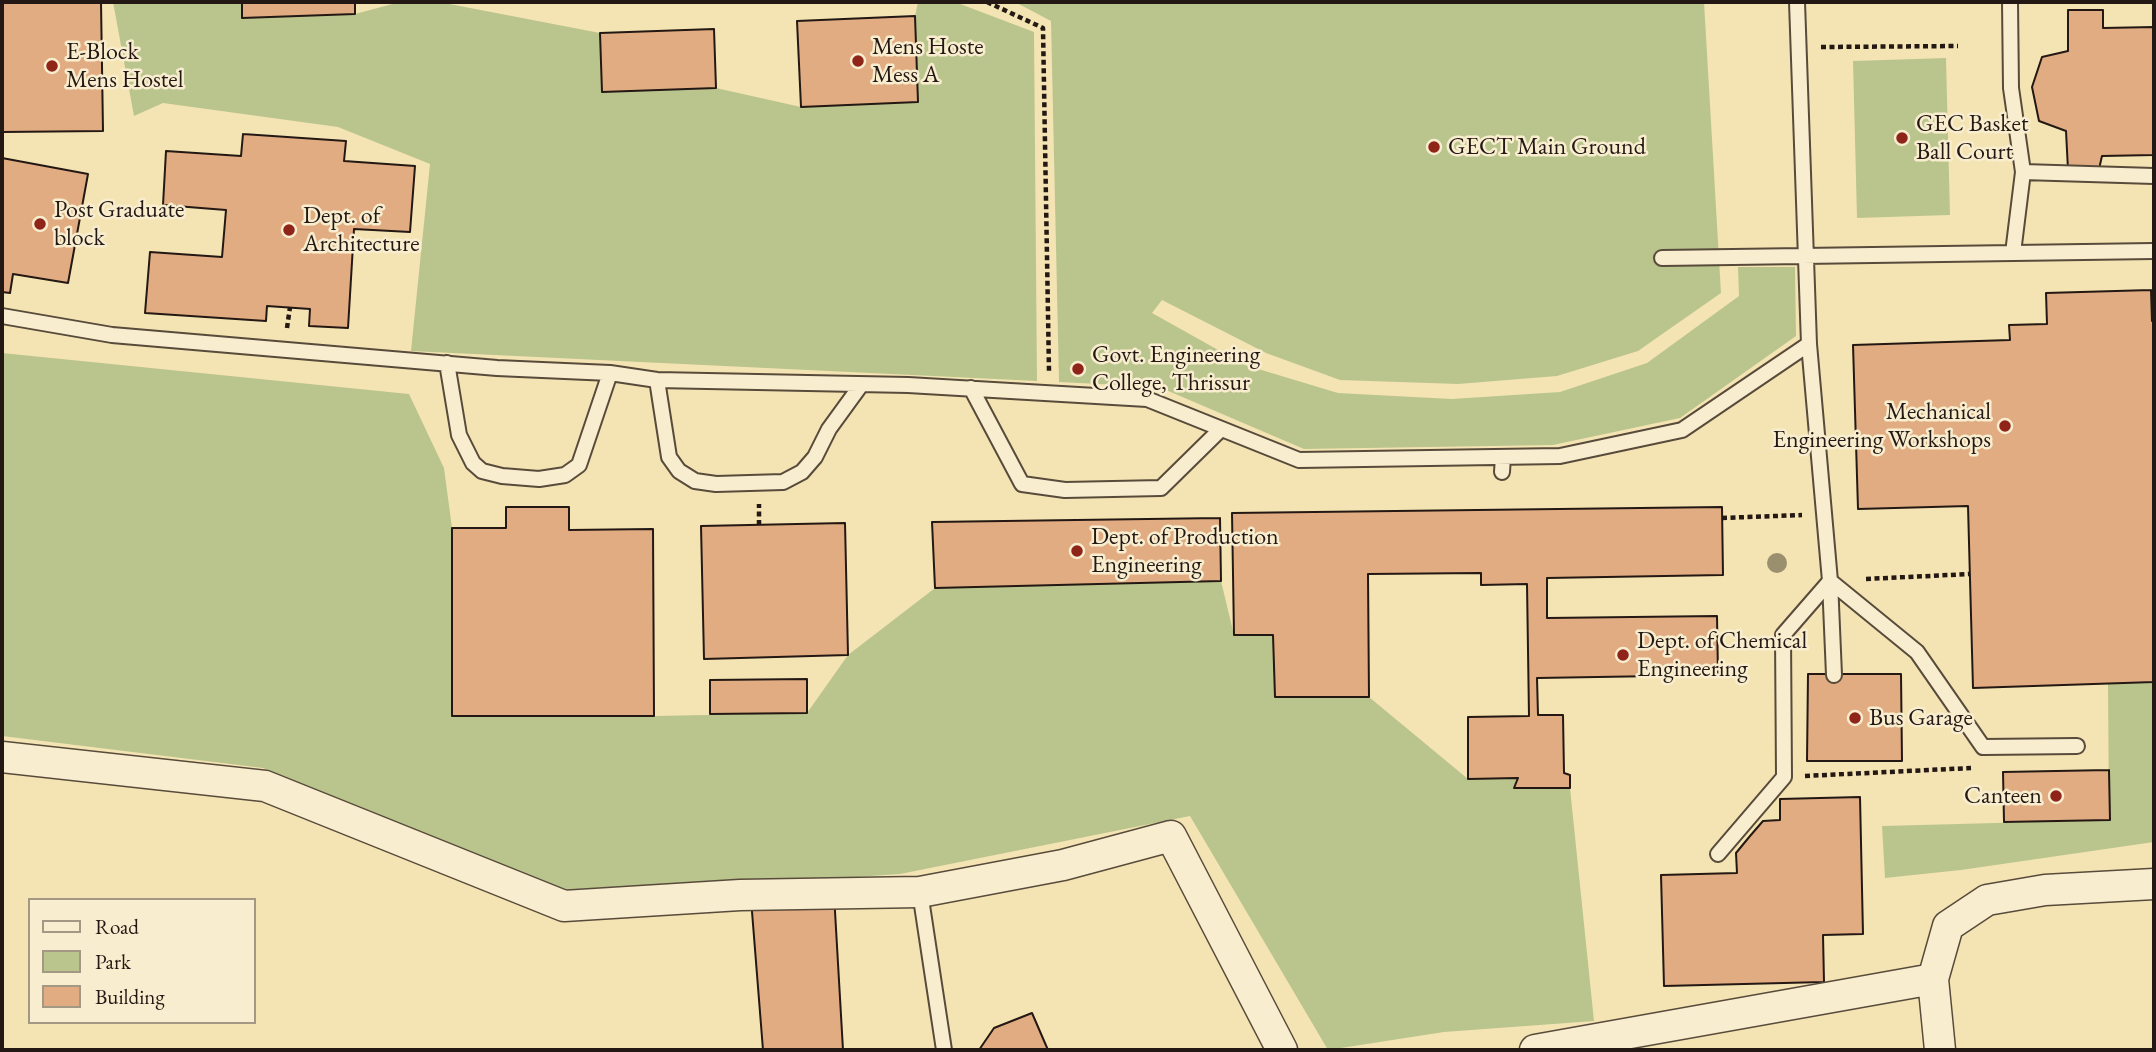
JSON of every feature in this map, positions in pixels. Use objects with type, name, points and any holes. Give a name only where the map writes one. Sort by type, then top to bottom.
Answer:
[{"type":"street","points":[[2,757],[265,786],[564,906],[740,895],[919,892],[1063,865],[1171,836],[1282,1050]]},
{"type":"street","points":[[1940,1050],[1933,979],[1948,926],[1987,900],[2045,890],[2154,884]]},
{"type":"street","points":[[1535,1050],[1933,979]]},
{"type":"lane","points":[[1797,2],[1809,344],[1825,514],[1834,675]]},
{"type":"lane","points":[[2010,2],[2011,88],[2023,172],[2013,253]]},
{"type":"lane","points":[[2023,172],[2154,176]]},
{"type":"lane","points":[[1662,258],[2154,251]]},
{"type":"lane","points":[[2,316],[112,335],[447,363],[610,373],[657,380],[971,388],[1147,399],[1299,460],[1503,464],[1560,456],[1682,430],[1809,344]]},
{"type":"lane","points":[[447,363],[459,435],[473,463],[482,471],[502,476],[539,479],[565,475],[579,465],[610,373]]},
{"type":"lane","points":[[657,380],[669,457],[679,471],[695,481],[716,485],[783,482],[802,472],[815,457],[829,429],[861,385]]},
{"type":"lane","points":[[971,388],[1022,484],[1065,490],[1161,488],[1221,429]]},
{"type":"lane","points":[[1830,581],[1917,652],[1983,747],[2077,746]]},
{"type":"lane","points":[[1718,854],[1784,777],[1783,635],[1830,581]]},
{"type":"lane","points":[[919,892],[944,1050]]},
{"type":"path","points":[[987,2],[1043,28],[1049,393]]},
{"type":"path","points":[[1799,48],[1958,46]]},
{"type":"path","points":[[1722,518],[1825,514]]},
{"type":"path","points":[[1830,581],[1970,574]]},
{"type":"path","points":[[1784,777],[1983,767],[1983,747]]},
{"type":"green space","points":[[113,2],[242,2],[243,18],[355,14],[400,2],[439,2],[600,33],[602,92],[716,88],[801,107],[918,102],[915,16],[918,2],[955,2],[1034,32],[1037,381],[411,351],[430,164],[338,127],[163,103],[134,116]]},
{"type":"green space","name":"GECT Main Ground","points":[[1015,2],[1704,2],[1721,293],[1638,351],[1557,376],[1458,384],[1340,380],[1266,353],[1162,300],[1152,313],[1245,365],[1338,393],[1452,399],[1560,392],[1647,363],[1739,296],[1738,267],[1795,267],[1796,336],[1680,418],[1553,445],[1304,449],[1159,387],[1059,382],[1051,21]]},
{"type":"green space","name":"GEC Basket Ball Court","points":[[1946,58],[1950,215],[1857,218],[1853,61]]},
{"type":"green space","points":[[2,353],[409,394],[444,468],[452,528],[654,716],[807,713],[848,655],[935,588],[1221,581],[1234,635],[1273,635],[1275,697],[1369,697],[1468,779],[1518,778],[1515,788],[1570,788],[1594,1021],[1444,1032],[1328,1050],[1190,816],[900,874],[570,896],[263,768],[2,736]]},
{"type":"green space","points":[[2154,682],[2154,842],[1961,870],[1885,878],[1882,826],[2109,820],[2108,684]]},
{"type":"building","name":"E-Block Mens Hostel","points":[[2,2],[101,2],[103,131],[2,132]]},
{"type":"building","points":[[242,2],[355,2],[355,14],[242,18]]},
{"type":"building","points":[[2068,10],[2103,10],[2103,28],[2154,27],[2154,155],[2102,156],[2099,169],[2068,170],[2066,131],[2039,121],[2032,87],[2042,57],[2068,51]]},
{"type":"building","name":"Mens Hoste Mess A","points":[[915,16],[918,102],[801,107],[797,21]]},
{"type":"building","points":[[714,29],[716,88],[602,92],[600,33]]},
{"type":"building","name":"Dept. of Architecture","points":[[243,134],[346,141],[344,161],[415,166],[410,232],[354,229],[348,328],[309,326],[310,309],[267,306],[266,321],[145,313],[150,252],[222,257],[226,210],[163,205],[166,151],[241,156]]},
{"type":"building","name":"Post Graduate block","points":[[2,158],[88,174],[68,283],[13,274],[10,293],[2,292]]},
{"type":"building","name":"Mechanical Engineering Workshops","points":[[2151,290],[2154,321],[2154,682],[1973,688],[1968,506],[1858,509],[1853,345],[2010,340],[2009,325],[2047,324],[2046,293]]},
{"type":"building","points":[[506,507],[569,507],[569,530],[653,529],[654,716],[452,716],[452,528],[506,528]]},
{"type":"building","name":"Dept. of Chemical Engineering","points":[[1722,507],[1723,575],[1547,578],[1547,618],[1717,616],[1718,675],[1537,678],[1538,715],[1563,715],[1564,773],[1570,775],[1570,788],[1514,788],[1518,778],[1468,779],[1468,717],[1529,716],[1527,584],[1481,585],[1481,573],[1368,574],[1369,697],[1275,697],[1273,635],[1234,635],[1232,513]]},
{"type":"building","name":"Dept. of Production Engineering","points":[[1220,518],[1221,581],[935,588],[932,522]]},
{"type":"building","points":[[845,523],[848,655],[704,659],[701,526]]},
{"type":"building","name":"Bus Garage","points":[[1808,674],[1901,674],[1902,761],[1807,761]]},
{"type":"building","points":[[807,679],[807,713],[710,714],[710,680]]},
{"type":"building","name":"Canteen","points":[[2109,770],[2110,820],[2004,822],[2003,772]]},
{"type":"building","points":[[1860,797],[1863,934],[1823,935],[1824,982],[1664,986],[1661,875],[1737,873],[1736,853],[1763,821],[1780,820],[1780,799]]},
{"type":"building","points":[[834,894],[843,1050],[763,1050],[751,899]]},
{"type":"building","points":[[1032,1013],[1048,1050],[979,1050],[994,1028]]},
{"type":"place","name":"Mens Hoste Mess A","points":[[858,61]]},
{"type":"place","name":"E-Block Mens Hostel","points":[[52,66]]},
{"type":"place","name":"GEC Basket Ball Court","points":[[1902,138]]},
{"type":"place","name":"GECT Main Ground","points":[[1434,147]]},
{"type":"place","name":"Post Graduate block","points":[[40,224]]},
{"type":"place","name":"Dept. of Architecture","points":[[289,230]]},
{"type":"place","name":"Govt. Engineering College, Thrissur","points":[[1078,369]]},
{"type":"place","name":"Mechanical Engineering Workshops","points":[[2005,426]]},
{"type":"place","name":"Dept. of Production Engineering","points":[[1077,551]]},
{"type":"place","name":"Dept. of Chemical Engineering","points":[[1623,655]]},
{"type":"place","name":"Bus Garage","points":[[1855,718]]},
{"type":"place","name":"Canteen","points":[[2056,796]]}]
